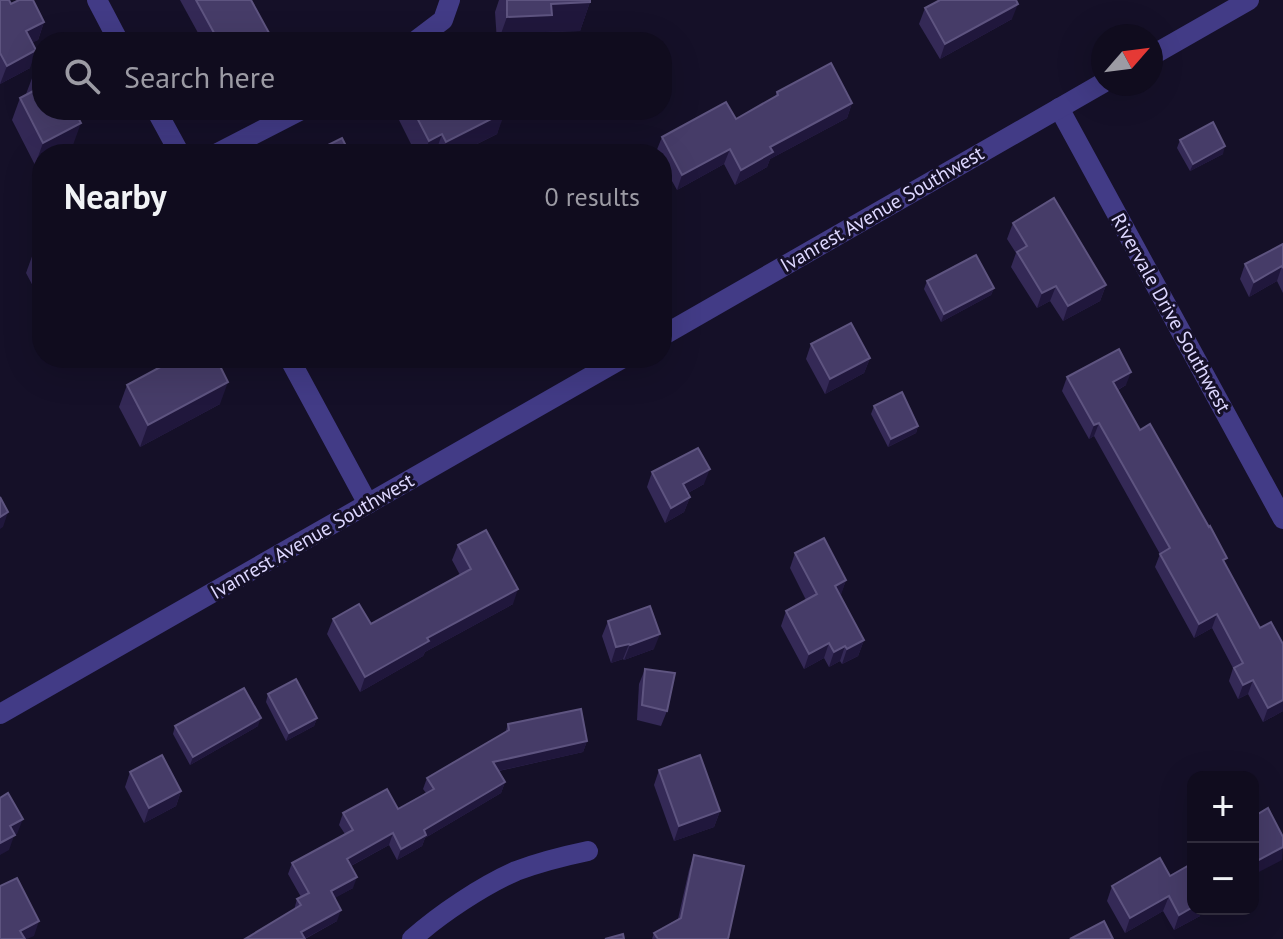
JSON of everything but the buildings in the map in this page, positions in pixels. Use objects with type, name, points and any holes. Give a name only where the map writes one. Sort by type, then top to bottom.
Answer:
[{"type":"street","points":[[97,0],[114,32]]},
{"type":"street","points":[[427,32],[443,20],[450,0]]},
{"type":"street","points":[[1163,49],[1249,0]]},
{"type":"street","name":"Ivanrest Avenue Southwest","points":[[672,330],[1091,90]]},
{"type":"street","name":"Rivervale Drive Southwest","points":[[1059,108],[1283,519]]},
{"type":"street","points":[[161,120],[175,144]]},
{"type":"street","points":[[235,144],[282,120]]},
{"type":"street","points":[[294,368],[368,504]]},
{"type":"street","name":"Ivanrest Avenue Southwest","points":[[0,714],[606,368]]},
{"type":"street","points":[[412,939],[500,879],[534,865],[588,851]]}]
